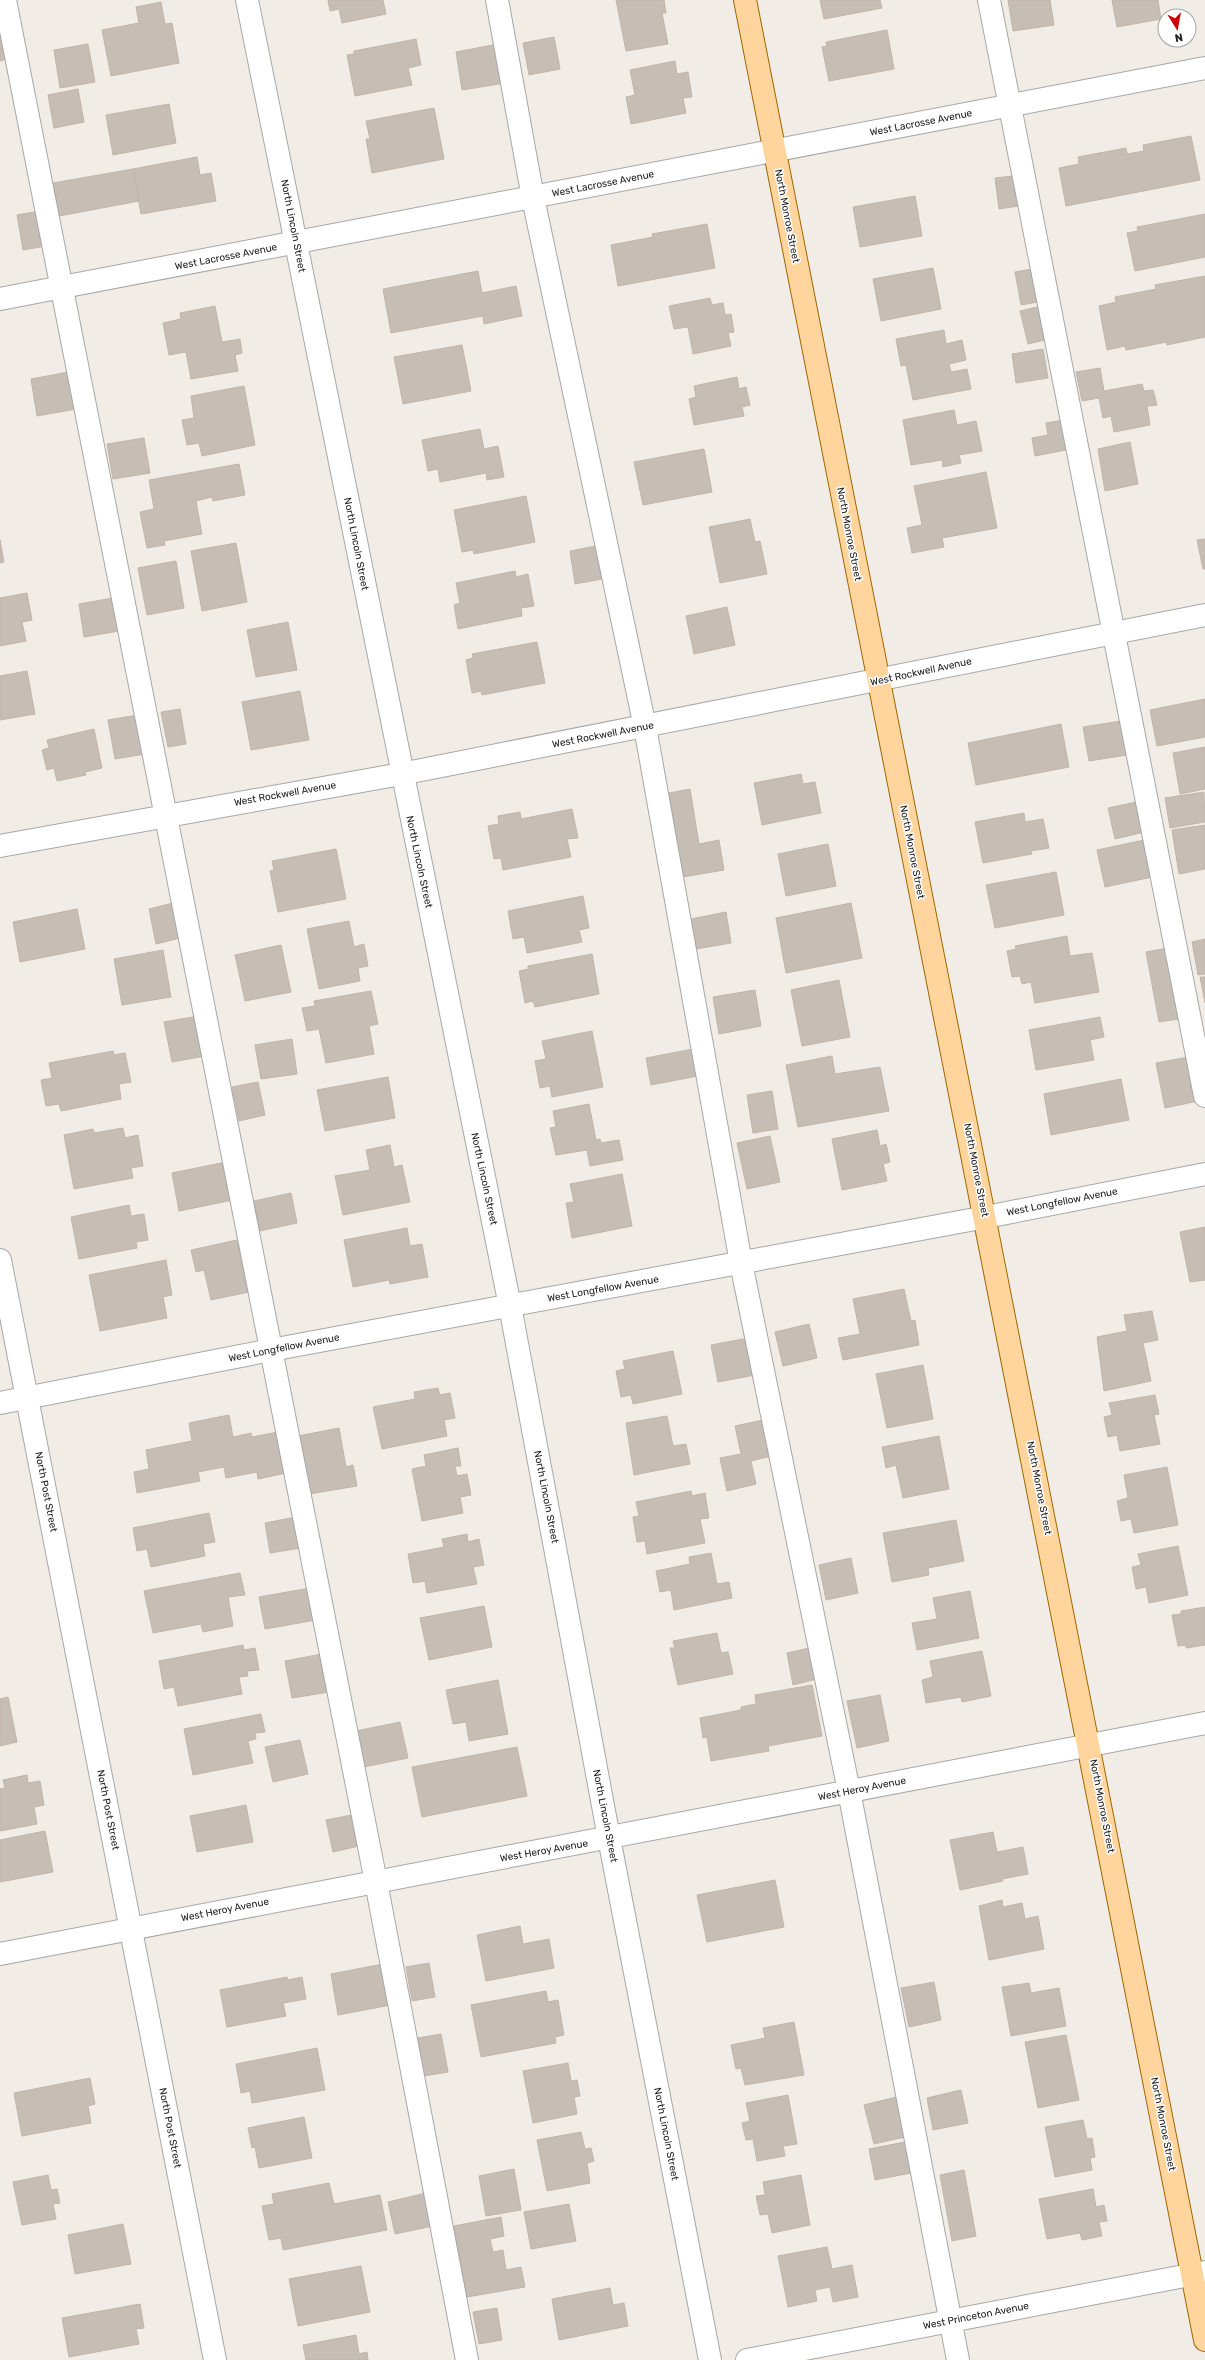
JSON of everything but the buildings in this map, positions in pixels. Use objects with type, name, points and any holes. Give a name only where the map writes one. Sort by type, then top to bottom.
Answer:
[{"type":"main road","name":"North Monroe Street","points":[[745,0],[878,680],[1090,1746],[1198,2273],[1205,2340]]},
{"type":"street","points":[[5,0],[164,816],[272,1350],[376,1882],[467,2360]]},
{"type":"street","name":"North Lincoln Street","points":[[247,0],[297,244],[401,774],[510,1306],[609,1838],[710,2360]]},
{"type":"street","points":[[497,0],[533,198],[645,727],[741,1263],[849,1791],[958,2360]]},
{"type":"street","points":[[989,0],[1115,632],[1205,1096]]},
{"type":"street","name":"West Lacrosse Avenue","points":[[0,299],[297,244],[1205,68]]},
{"type":"street","name":"West Rockwell Avenue","points":[[0,846],[401,774],[645,727],[1205,615]]},
{"type":"street","name":"West Longfellow Avenue","points":[[0,1404],[272,1350],[986,1218],[1205,1174]]},
{"type":"street","name":"North Post Street","points":[[0,1260],[215,2360]]},
{"type":"street","name":"West Heroy Avenue","points":[[0,1954],[1205,1723]]},
{"type":"street","name":"West Princeton Avenue","points":[[747,2360],[1198,2273]]}]
